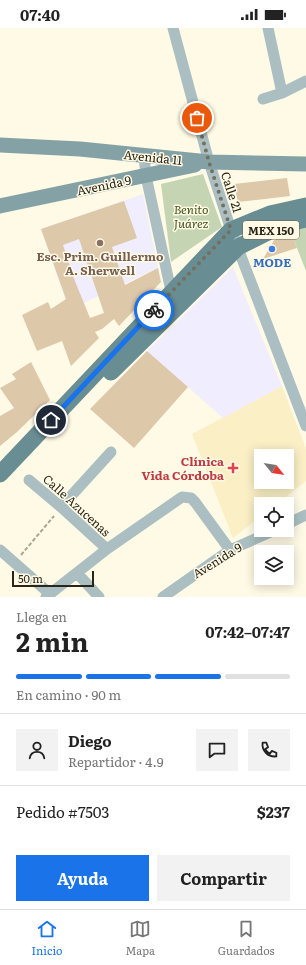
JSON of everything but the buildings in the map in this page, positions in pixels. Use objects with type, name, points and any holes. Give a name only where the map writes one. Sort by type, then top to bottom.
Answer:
[{"type":"main road","name":"Avenida 11","points":[[0,145],[80,149],[209,162],[306,164]]},
{"type":"main road","name":"Avenida 9","points":[[0,206],[209,162]]},
{"type":"main road","name":"MEX 150","points":[[0,487],[106,370],[172,291],[231,230],[270,214],[306,206]]},
{"type":"main road","name":"MEX 150","points":[[0,474],[106,370],[238,247],[284,224],[306,219]]},
{"type":"street","name":"Calle 21","points":[[173,28],[209,162],[231,230],[306,426]]},
{"type":"street","points":[[268,28],[282,93]]},
{"type":"street","points":[[263,99],[282,93],[306,81]]},
{"type":"street","points":[[144,156],[146,176],[172,291]]},
{"type":"street","points":[[61,507],[111,452]]},
{"type":"street","name":"Calle Azucenas","points":[[29,480],[107,549]]},
{"type":"street","points":[[0,550],[15,562],[48,595],[107,549],[180,498],[184,497],[191,498],[195,502],[230,550]]},
{"type":"street","points":[[294,521],[306,515]]},
{"type":"street","name":"Avenida 9","points":[[163,597],[230,550],[259,537]]},
{"type":"street","points":[[77,573],[99,597]]},
{"type":"path","points":[[15,562],[61,507]]},
{"type":"shaded area","name":"Esc. Prim. Guillermo A. Sherwell","points":[[143,194],[158,268],[69,310],[41,229]]},
{"type":"shaded area","points":[[233,267],[282,386],[223,418],[147,351]]},
{"type":"shaded area","name":"Clínica Vida Córdoba","points":[[282,386],[306,449],[306,481],[286,497],[254,497],[254,522],[233,538],[192,434]]},
{"type":"green space","name":"Benito Juárez","points":[[203,174],[222,227],[171,262],[161,184]]},
{"type":"green space","points":[[306,226],[306,271],[290,230]]},
{"type":"way so far","points":[[154,310],[231,230],[209,162],[197,118]]},
{"type":"place","name":"Esc. Prim. Guillermo A. Sherwell","points":[[100,243]]},
{"type":"place","name":"MODE","points":[[272,249]]},
{"type":"place","name":"Clínica Vida Córdoba","points":[[233,468]]},
{"type":"route","points":[[51,420],[154,310]]}]
